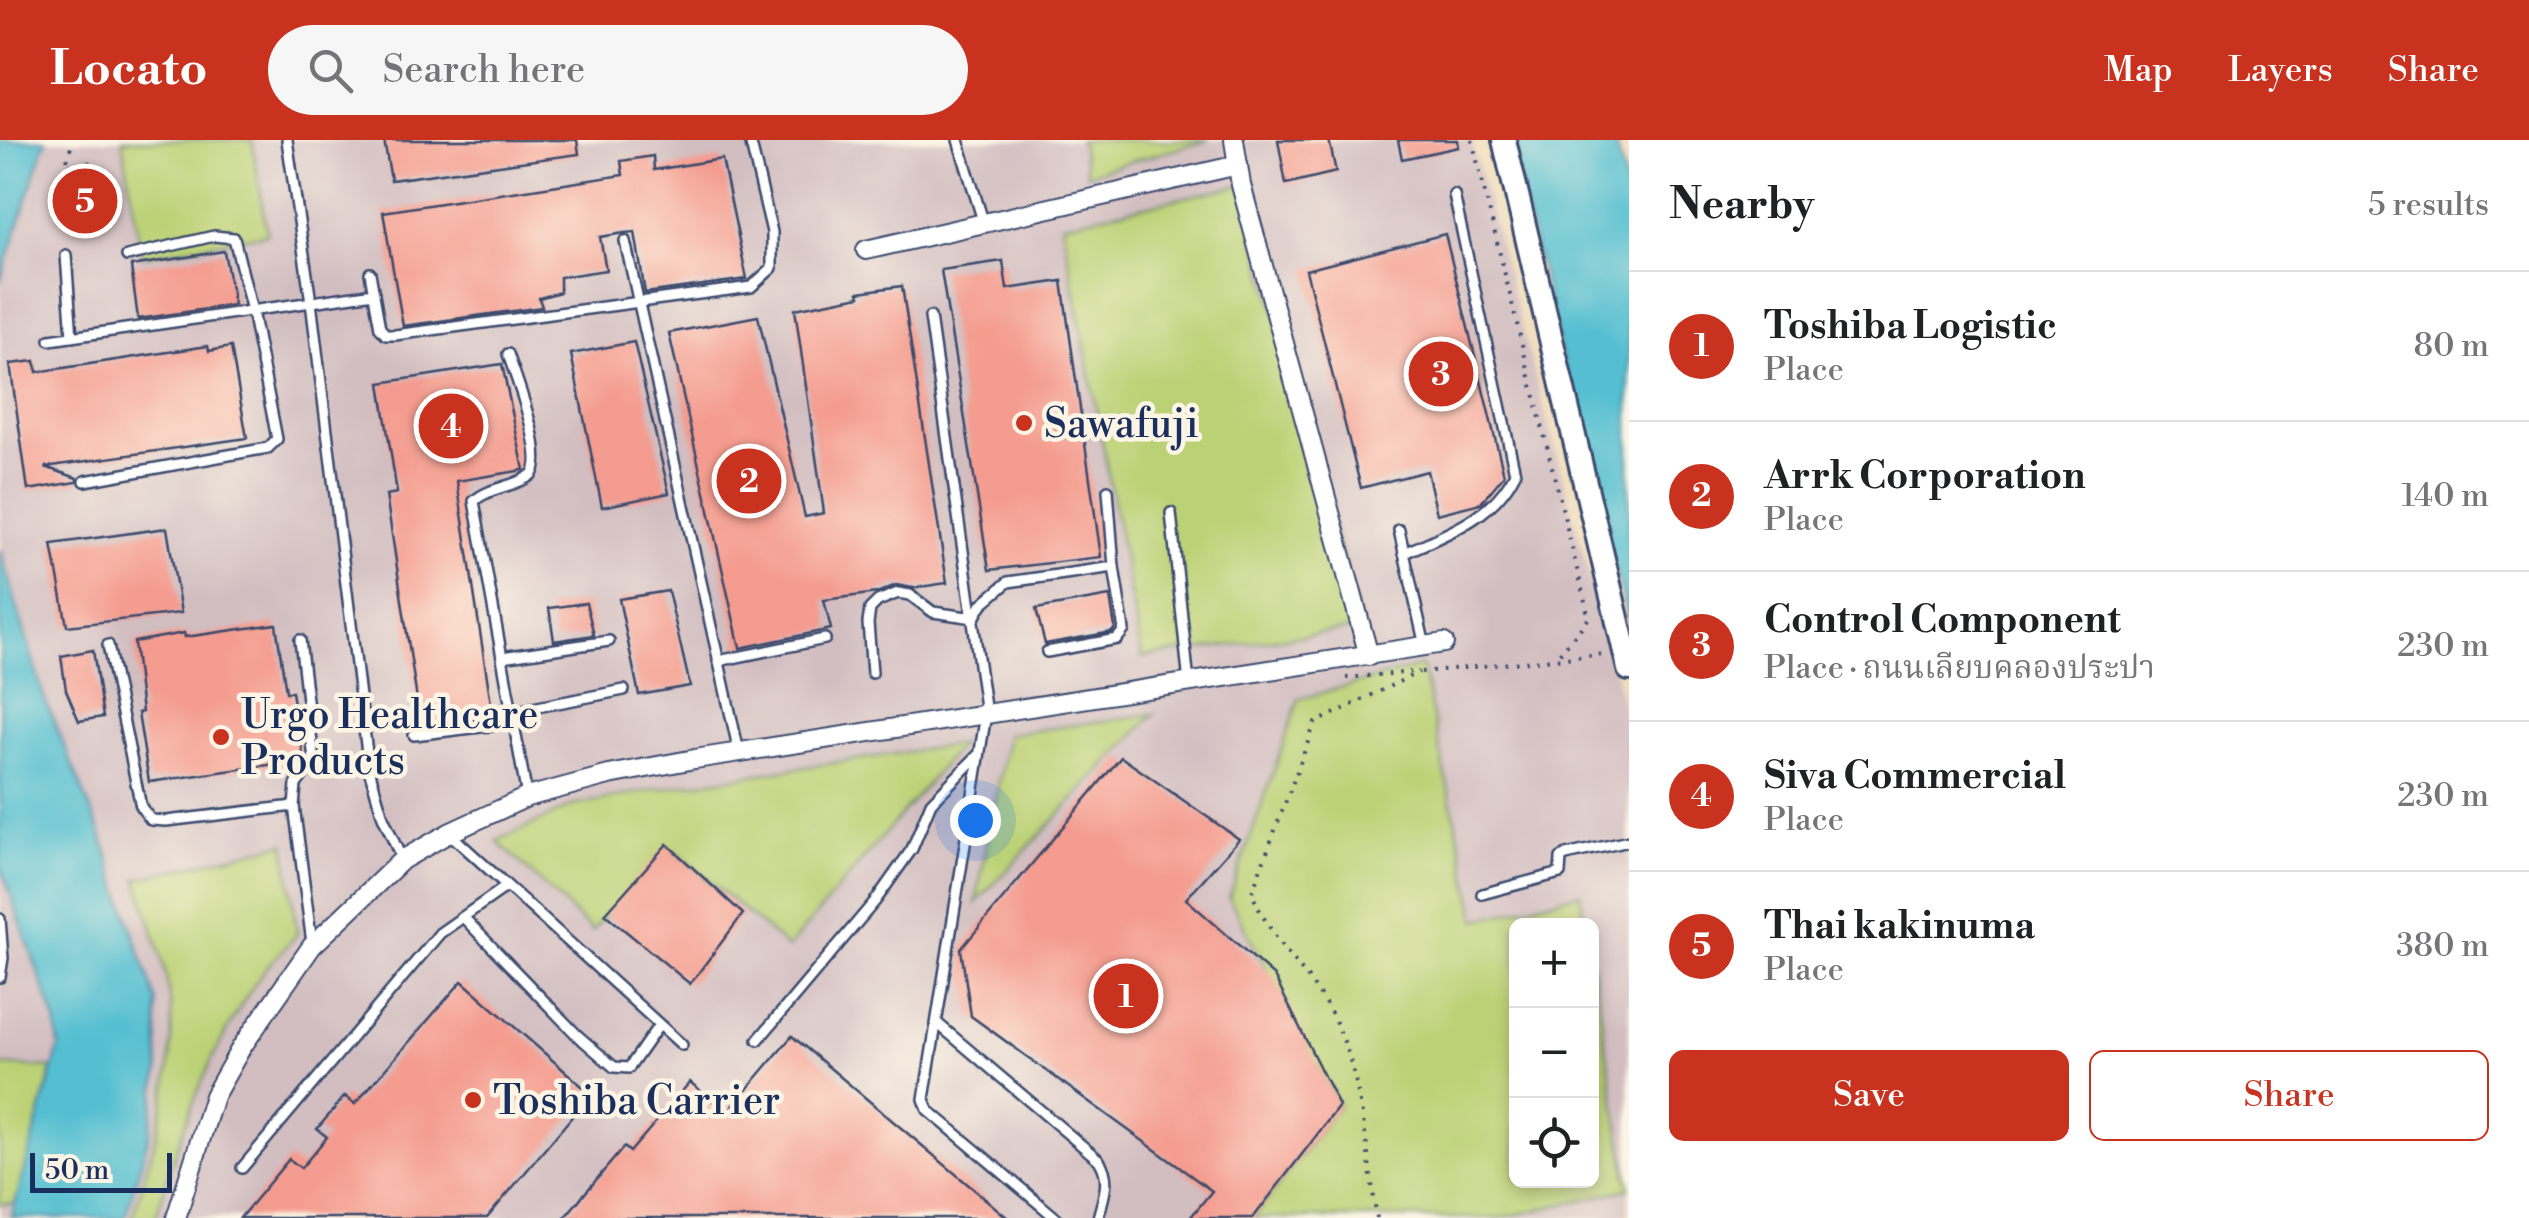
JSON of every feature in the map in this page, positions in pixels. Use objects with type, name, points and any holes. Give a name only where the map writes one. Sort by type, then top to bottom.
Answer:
[{"type":"street","points":[[1234,140],[1369,656]]},
{"type":"street","points":[[1504,140],[1627,661]]},
{"type":"street","points":[[866,250],[1238,166]]},
{"type":"street","points":[[176,1218],[214,1096],[241,1048],[312,946],[402,860],[449,833],[528,797],[610,775],[1434,644]]},
{"type":"lane","points":[[287,140],[369,769],[383,817],[402,860]]},
{"type":"lane","points":[[370,274],[380,328],[386,335],[751,288],[772,268],[772,232],[750,140]]},
{"type":"lane","points":[[958,140],[984,224]]},
{"type":"lane","points":[[1404,553],[1470,525],[1501,494],[1515,473],[1454,196]]},
{"type":"lane","points":[[84,481],[274,445],[277,431],[234,238],[214,236],[128,256]]},
{"type":"lane","points":[[624,241],[739,752]]},
{"type":"lane","points":[[66,255],[72,337]]},
{"type":"lane","points":[[50,340],[374,293]]},
{"type":"lane","points":[[930,317],[986,714],[924,1099],[928,1110],[1056,1218]]},
{"type":"lane","points":[[508,354],[537,449],[536,466],[530,476],[485,492],[474,501],[528,797]]},
{"type":"lane","points":[[1047,652],[1117,638],[1124,630],[1108,490]]},
{"type":"lane","points":[[1171,512],[1188,683]]},
{"type":"lane","points":[[1400,530],[1434,644]]},
{"type":"lane","points":[[974,618],[982,604],[1008,582],[1114,567]]},
{"type":"lane","points":[[872,673],[868,623],[870,610],[878,601],[898,593],[910,595],[932,612],[974,618]]},
{"type":"lane","points":[[718,661],[825,639]]},
{"type":"lane","points":[[300,640],[314,760],[296,785],[294,806],[312,946]]},
{"type":"lane","points":[[502,658],[609,641]]},
{"type":"lane","points":[[108,645],[141,806],[150,820],[294,806]]},
{"type":"lane","points":[[414,735],[513,718],[624,690]]},
{"type":"lane","points":[[758,1040],[876,900],[912,849],[932,803],[978,754]]},
{"type":"lane","points":[[449,833],[682,1045]]},
{"type":"lane","points":[[1482,894],[1560,873],[1561,858],[1566,855],[1629,840]]},
{"type":"lane","points":[[242,1168],[440,934],[507,886]]},
{"type":"lane","points":[[0,919],[0,977]]},
{"type":"lane","points":[[465,919],[578,1036],[614,1067],[629,1068],[659,1025]]},
{"type":"lane","points":[[937,1024],[1099,1160],[1106,1171],[1107,1184],[1098,1218]]},
{"type":"path","points":[[67,160],[73,140]]},
{"type":"path","points":[[1472,140],[1588,618],[1555,660]]},
{"type":"path","points":[[1315,664],[1330,674],[1348,678],[1555,660],[1627,661]]},
{"type":"path","points":[[1377,1218],[1349,1050],[1328,1008],[1259,912],[1252,892],[1315,723],[1418,672]]},
{"type":"shaded area","points":[[0,140],[1471,140],[1629,732],[1629,1214],[1611,1218],[0,1218]]},
{"type":"green space","points":[[122,140],[252,140],[267,234],[142,256]]},
{"type":"green space","points":[[1080,140],[1209,140],[1087,174]]},
{"type":"green space","points":[[1241,185],[1361,628],[1142,657],[1062,224]]},
{"type":"green space","points":[[1422,666],[1477,920],[1580,893],[1585,918],[1509,918],[1509,1188],[1599,1188],[1599,1004],[1629,1189],[1502,1218],[1254,1218],[1339,1106],[1229,898],[1299,699]]},
{"type":"green space","points":[[1154,714],[976,903],[1008,734]]},
{"type":"green space","points":[[961,744],[788,948],[668,845],[592,931],[497,841],[572,806],[657,789]]},
{"type":"green space","points":[[285,843],[297,934],[261,975],[211,1062],[175,1154],[156,1218],[132,1218],[164,1099],[172,1037],[166,976],[137,879]]},
{"type":"green space","points":[[0,1065],[52,1068],[16,1204],[0,1204]]},
{"type":"water","points":[[0,140],[46,140],[0,282]]},
{"type":"water","points":[[1508,140],[1615,140],[1629,196],[1629,625]]},
{"type":"water","points":[[0,549],[44,697],[101,834],[156,1000],[159,1068],[150,1132],[125,1218],[11,1218],[59,1047],[56,1022],[0,865]]},
{"type":"building","points":[[384,140],[577,140],[579,154],[391,180]]},
{"type":"building","points":[[1278,140],[1329,140],[1336,172],[1286,184]]},
{"type":"building","points":[[1398,140],[1458,140],[1459,147],[1402,159]]},
{"type":"building","points":[[653,156],[654,170],[722,159],[747,279],[645,293],[635,232],[624,233],[600,237],[606,270],[560,277],[560,292],[539,298],[542,307],[403,326],[383,212],[623,175],[621,161]]},
{"type":"building","points":[[89,162],[90,173],[99,172],[106,224],[72,229],[65,177],[71,176],[70,165]]},
{"type":"building","points":[[1445,234],[1504,475],[1481,503],[1437,514],[1427,471],[1361,488],[1306,270]]},
{"type":"building","points":[[224,251],[234,305],[138,319],[131,266]]},
{"type":"building","name":"Sawafuji","points":[[1003,261],[1007,289],[1062,281],[1101,557],[989,570],[941,270]]},
{"type":"building","points":[[902,286],[947,583],[913,588],[896,585],[877,593],[824,600],[831,629],[740,648],[669,333],[758,316],[805,517],[824,513],[795,309],[860,296],[859,292]]},
{"type":"building","points":[[634,342],[669,493],[602,507],[571,354]]},
{"type":"building","points":[[208,346],[209,351],[231,347],[247,438],[45,467],[77,478],[77,482],[28,490],[10,364],[35,361],[37,372]]},
{"type":"building","points":[[502,364],[524,470],[457,481],[493,717],[421,726],[386,495],[397,493],[380,383]]},
{"type":"building","name":"Urgo Healthcare Products","points":[[167,528],[181,613],[67,626],[52,544]]},
{"type":"building","points":[[668,591],[690,686],[639,695],[619,599]]},
{"type":"building","points":[[1110,596],[1115,628],[1112,632],[1045,644],[1036,609]]},
{"type":"building","points":[[586,603],[594,635],[554,641],[549,608]]},
{"type":"building","points":[[276,624],[286,692],[292,692],[304,760],[149,782],[138,713],[142,712],[134,642]]},
{"type":"building","points":[[93,650],[103,717],[79,721],[66,690],[61,656]]},
{"type":"building","points":[[1121,757],[1239,839],[1186,899],[1274,976],[1339,1106],[1253,1218],[1190,1218],[1212,1191],[971,1016],[961,949]]},
{"type":"building","points":[[667,844],[743,914],[690,984],[605,914]]},
{"type":"building","name":"Toshiba Carrier","points":[[462,981],[591,1094],[487,1218],[240,1218],[289,1159],[301,1168],[327,1137],[317,1129],[345,1096],[355,1104]]},
{"type":"building","points":[[792,1036],[1008,1218],[564,1218],[624,1147],[630,1152],[690,1082],[727,1113]]},
{"type":"place","name":"Thai kakinuma","points":[[85,201]]},
{"type":"place","name":"Control Component","points":[[1441,374]]},
{"type":"place","name":"Sawafuji","points":[[1024,423]]},
{"type":"place","name":"Siva Commercial","points":[[451,426]]},
{"type":"place","name":"Arrk Corporation","points":[[749,481]]},
{"type":"place","name":"Urgo Healthcare Products","points":[[221,737]]},
{"type":"place","name":"Toshiba Logistic","points":[[1126,996]]},
{"type":"place","name":"Toshiba Carrier","points":[[473,1100]]}]
